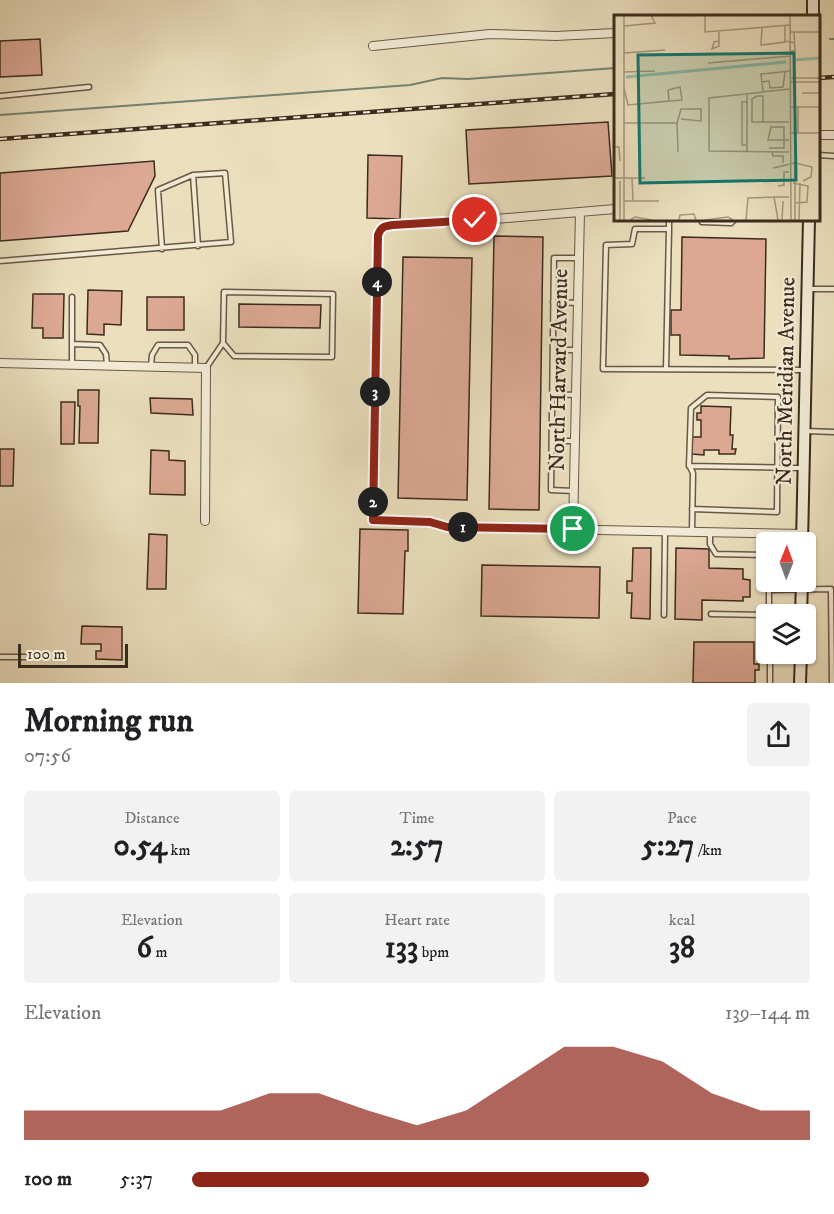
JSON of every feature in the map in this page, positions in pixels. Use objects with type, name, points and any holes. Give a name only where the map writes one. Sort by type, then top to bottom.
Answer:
[{"type":"main road","name":"North Meridian Avenue","points":[[803,532],[809,220]]},
{"type":"main road","points":[[800,683],[801,664]]},
{"type":"street","points":[[373,46],[490,34],[556,36],[614,33]]},
{"type":"street","points":[[448,223],[614,209]]},
{"type":"street","name":"North Harvard Avenue","points":[[573,529],[580,212]]},
{"type":"street","points":[[0,363],[206,368],[205,521]]},
{"type":"street","points":[[447,527],[692,531],[756,535]]},
{"type":"lane","points":[[0,96],[89,87]]},
{"type":"lane","points":[[819,155],[834,156]]},
{"type":"lane","points":[[0,261],[162,249],[231,242],[225,173],[194,175],[158,190],[162,249]]},
{"type":"lane","points":[[194,175],[198,246]]},
{"type":"lane","points":[[666,369],[669,220]]},
{"type":"lane","points":[[702,222],[731,223],[734,220]]},
{"type":"lane","points":[[447,527],[430,522],[373,520],[378,235],[384,226],[448,223]]},
{"type":"lane","points":[[669,229],[635,229],[632,244],[606,245],[603,369],[806,370]]},
{"type":"lane","points":[[574,491],[551,490],[553,302],[554,258],[579,258]]},
{"type":"lane","points":[[807,289],[834,289]]},
{"type":"lane","points":[[206,368],[224,343],[224,292],[333,294],[333,357],[234,356],[224,343]]},
{"type":"lane","points":[[72,297],[72,365]]},
{"type":"lane","points":[[553,302],[578,303]]},
{"type":"lane","points":[[72,344],[100,345],[106,354],[106,366]]},
{"type":"lane","points":[[151,367],[152,355],[158,345],[188,345],[195,355],[195,368]]},
{"type":"lane","points":[[553,350],[577,350]]},
{"type":"lane","points":[[552,394],[576,394]]},
{"type":"lane","points":[[692,509],[777,512],[778,397],[707,395],[691,408],[689,466],[693,473],[692,509],[692,531]]},
{"type":"lane","points":[[805,432],[834,432]]},
{"type":"lane","points":[[552,441],[575,441]]},
{"type":"lane","points":[[689,466],[804,468]]},
{"type":"lane","points":[[664,615],[665,531]]},
{"type":"lane","points":[[710,532],[710,544],[716,554],[756,555]]},
{"type":"lane","points":[[816,587],[833,589],[832,683]]},
{"type":"lane","points":[[711,614],[769,615],[770,592]]},
{"type":"lane","points":[[0,657],[30,657]]},
{"type":"lane","points":[[770,664],[770,683]]},
{"type":"building","points":[[40,39],[42,75],[0,77],[0,41]]},
{"type":"building","points":[[608,122],[612,176],[469,184],[466,130]]},
{"type":"building","points":[[368,155],[402,156],[400,219],[367,218]]},
{"type":"building","points":[[154,161],[155,176],[128,231],[0,241],[0,173]]},
{"type":"building","points":[[494,236],[543,237],[539,510],[489,509]]},
{"type":"building","points":[[682,237],[766,239],[764,358],[729,359],[729,356],[680,355],[680,335],[671,335],[671,310],[681,310]]},
{"type":"building","points":[[403,257],[472,258],[467,500],[398,498]]},
{"type":"building","points":[[88,290],[122,291],[121,325],[104,324],[104,335],[87,334]]},
{"type":"building","points":[[33,294],[64,294],[63,338],[43,338],[43,328],[32,328]]},
{"type":"building","points":[[147,297],[184,297],[184,330],[147,330]]},
{"type":"building","points":[[239,304],[321,305],[320,328],[239,327]]},
{"type":"building","points":[[78,390],[99,390],[98,443],[79,443]]},
{"type":"building","points":[[150,398],[192,399],[193,415],[151,413]]},
{"type":"building","points":[[61,402],[75,402],[74,444],[61,444]]},
{"type":"building","points":[[701,406],[731,407],[730,435],[733,435],[732,449],[736,449],[735,454],[719,454],[719,450],[704,450],[704,455],[692,454],[692,437],[701,437],[701,420],[697,420],[697,413],[701,413]]},
{"type":"building","points":[[0,449],[14,449],[13,486],[0,486]]},
{"type":"building","points":[[151,450],[169,451],[169,460],[185,461],[185,495],[150,494]]},
{"type":"building","points":[[360,529],[408,530],[403,614],[358,613]]},
{"type":"building","points":[[149,534],[167,535],[166,589],[147,589]]},
{"type":"building","points":[[633,548],[651,548],[650,619],[631,618],[632,593],[627,593],[627,581],[632,581]]},
{"type":"building","points":[[676,548],[709,549],[709,568],[743,569],[743,579],[750,580],[750,597],[743,597],[743,601],[702,600],[702,620],[675,619]]},
{"type":"building","points":[[482,565],[600,567],[599,618],[481,616]]},
{"type":"building","points":[[82,626],[122,627],[122,660],[96,659],[96,651],[101,651],[101,644],[81,644]]},
{"type":"building","points":[[694,642],[754,642],[754,664],[759,664],[759,670],[755,670],[755,683],[693,683]]},
{"type":"waterway","points":[[0,115],[410,85],[442,78],[468,79],[614,68]]},
{"type":"railway","points":[[819,78],[834,77]]},
{"type":"railway","points":[[0,139],[614,94]]},
{"type":"route","points":[[475,220],[393,225],[380,229],[378,235],[373,520],[430,522],[447,527],[573,529]]}]
